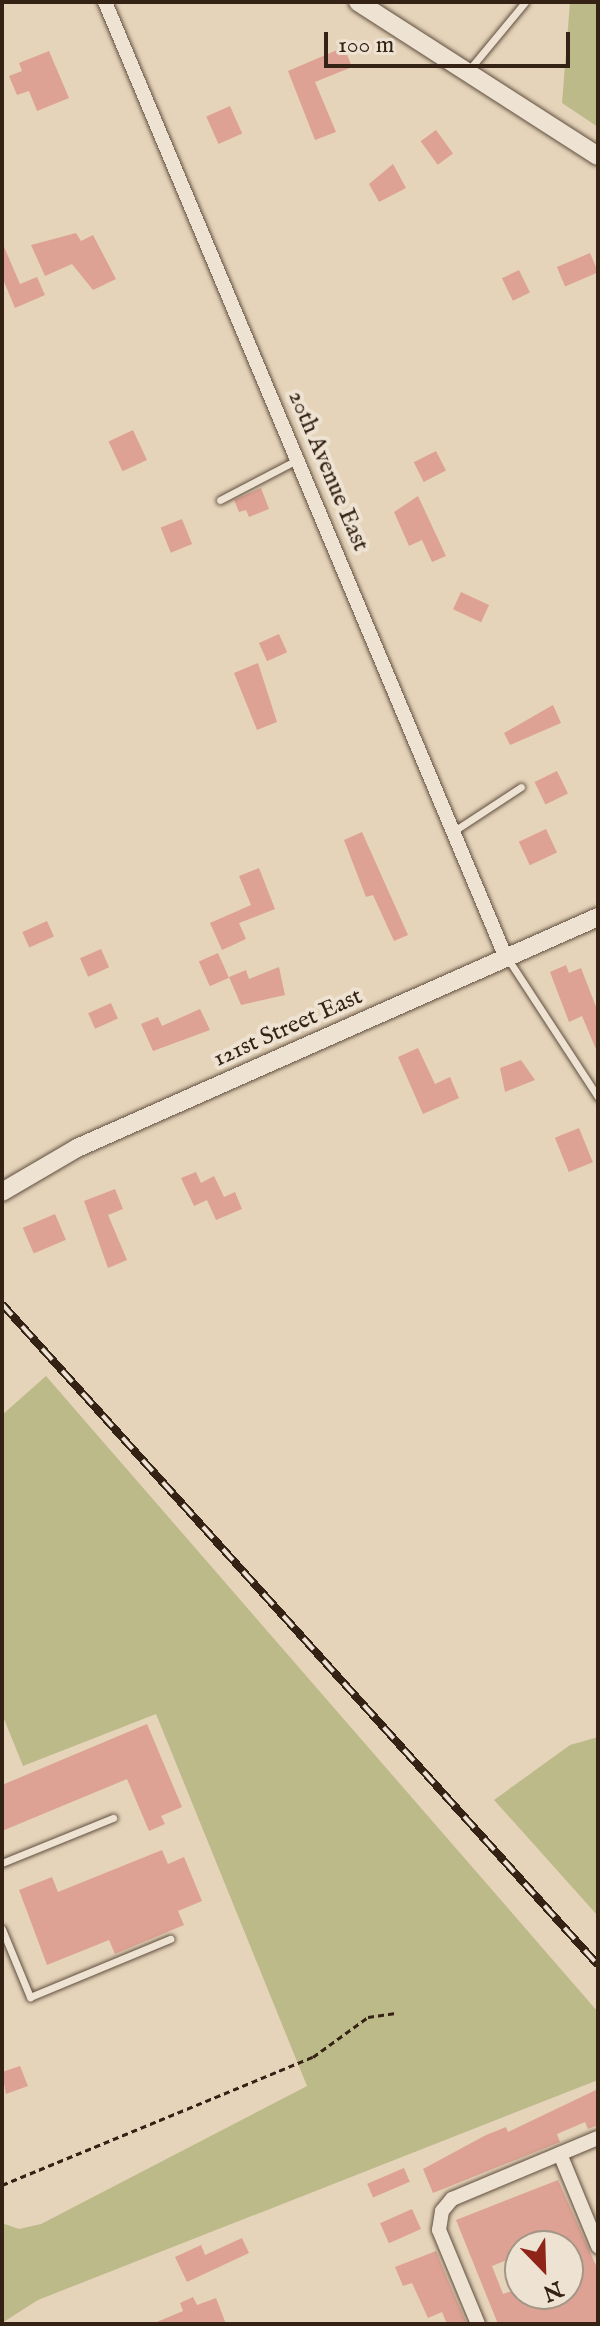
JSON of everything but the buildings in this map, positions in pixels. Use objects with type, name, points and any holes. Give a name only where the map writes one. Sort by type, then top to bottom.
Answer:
[{"type":"street","name":"20th Avenue East","points":[[105,2],[506,958]]},
{"type":"street","points":[[358,2],[598,156]]},
{"type":"street","name":"121st Street East","points":[[2,1192],[77,1148],[598,917]]},
{"type":"street","points":[[478,2324],[439,2230],[442,2211],[452,2199],[598,2138]]},
{"type":"street","points":[[560,2154],[598,2246]]},
{"type":"lane","points":[[467,72],[525,2]]},
{"type":"lane","points":[[220,500],[299,460]]},
{"type":"lane","points":[[454,831],[521,787]]},
{"type":"lane","points":[[506,958],[598,1097]]},
{"type":"lane","points":[[2,1863],[113,1818]]},
{"type":"lane","points":[[2,1929],[30,1997],[170,1939]]},
{"type":"path","points":[[2,2185],[313,2057],[368,2017],[396,2013]]},
{"type":"shaded area","points":[[570,2],[598,2],[598,127],[562,103]]},
{"type":"shaded area","points":[[46,1376],[598,2012],[598,2080],[38,2300],[2,2323],[2,2223],[19,2229],[41,2224],[307,2086],[156,1714],[23,1766],[2,1714],[2,1415]]},
{"type":"shaded area","points":[[598,1737],[598,1916],[494,1800],[570,1745]]},
{"type":"railway","points":[[2,1304],[598,1965]]}]
